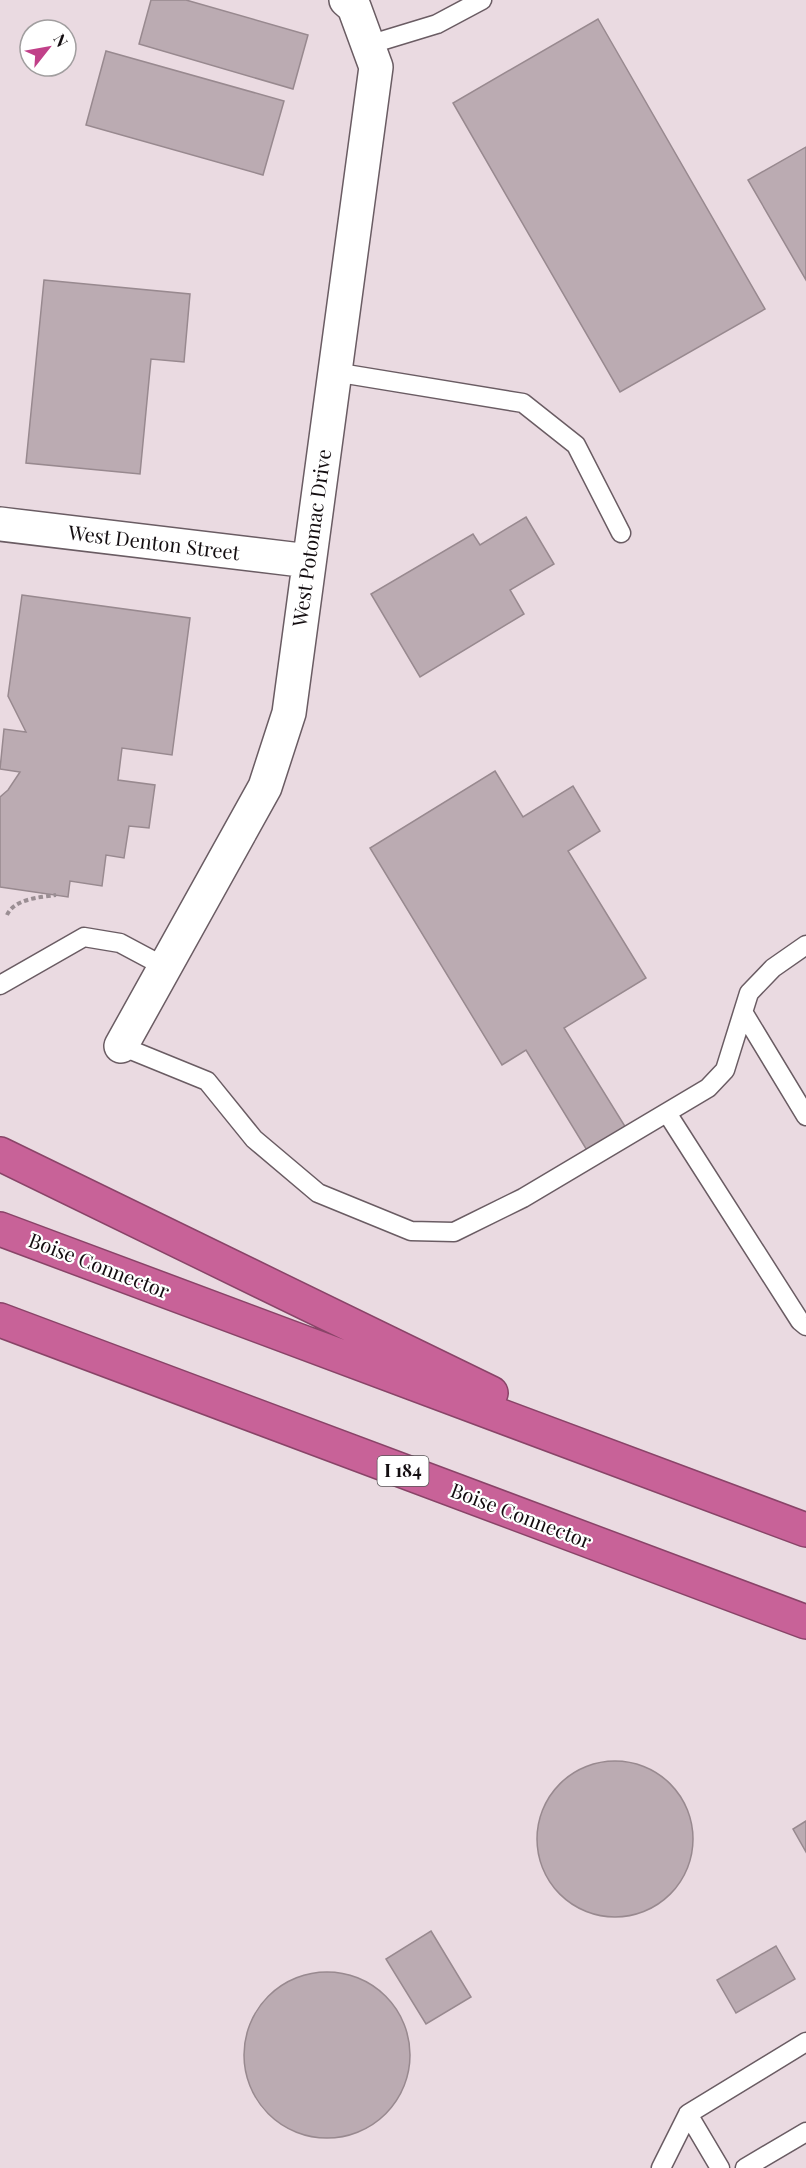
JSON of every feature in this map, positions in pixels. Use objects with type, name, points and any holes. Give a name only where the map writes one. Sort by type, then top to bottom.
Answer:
[{"type":"highway","points":[[0,1154],[674,1482]]},
{"type":"highway","name":"Boise Connector","points":[[0,1229],[806,1530]]},
{"type":"highway","name":"Boise Connector","points":[[0,1320],[806,1622]]},
{"type":"street","name":"West Potomac Drive","points":[[121,1046],[265,787],[289,713],[376,67],[354,7],[346,0]]},
{"type":"street","name":"West Denton Street","points":[[0,524],[309,561]]},
{"type":"lane","points":[[368,45],[437,24],[482,0]]},
{"type":"lane","points":[[334,372],[523,403],[576,445],[621,533]]},
{"type":"lane","points":[[0,985],[84,937],[120,943],[165,967]]},
{"type":"lane","points":[[121,1046],[207,1081],[254,1139],[318,1193],[411,1231],[454,1232],[523,1198],[708,1088],[725,1070],[749,993],[773,968],[806,945]]},
{"type":"lane","points":[[743,1012],[806,1116]]},
{"type":"lane","points":[[667,1113],[800,1322],[806,1326]]},
{"type":"lane","points":[[661,2168],[688,2114],[806,2042]]},
{"type":"lane","points":[[688,2114],[720,2168]]},
{"type":"lane","points":[[745,2168],[806,2132]]},
{"type":"path","points":[[7,915],[21,902],[56,895]]},
{"type":"building","points":[[151,0],[186,0],[308,35],[293,89],[139,44]]},
{"type":"building","points":[[598,19],[765,309],[620,392],[453,103]]},
{"type":"building","points":[[106,51],[284,101],[263,175],[86,125]]},
{"type":"building","points":[[806,147],[806,280],[748,180]]},
{"type":"building","points":[[44,280],[190,294],[184,362],[151,359],[140,474],[26,463]]},
{"type":"building","points":[[526,517],[554,564],[510,590],[524,614],[420,677],[371,594],[473,534],[480,545]]},
{"type":"building","points":[[22,595],[190,618],[172,755],[122,748],[118,780],[155,785],[149,828],[129,826],[124,858],[106,855],[102,886],[70,881],[68,897],[0,887],[0,797],[8,790],[20,772],[0,769],[4,729],[26,732],[8,696]]},
{"type":"building","points":[[495,771],[523,817],[573,786],[600,831],[568,851],[646,978],[564,1028],[626,1128],[588,1152],[526,1050],[502,1065],[370,848]]},
{"type":"building","points":[[615,1761],[630,1762],[645,1767],[670,1784],[687,1809],[692,1824],[692,1854],[687,1869],[670,1894],[645,1911],[630,1916],[615,1917],[600,1916],[585,1911],[560,1894],[543,1869],[538,1854],[537,1839],[538,1824],[543,1809],[560,1784],[585,1767],[600,1762]]},
{"type":"building","points":[[806,1821],[806,1852],[793,1829]]},
{"type":"building","points":[[431,1931],[471,1997],[426,2024],[386,1959]]},
{"type":"building","points":[[776,1946],[795,1979],[736,2013],[717,1980]]},
{"type":"building","points":[[327,1972],[359,1978],[386,1996],[404,2023],[410,2055],[404,2087],[386,2114],[359,2132],[327,2138],[295,2132],[268,2114],[250,2087],[244,2055],[250,2023],[268,1996],[295,1978]]}]
